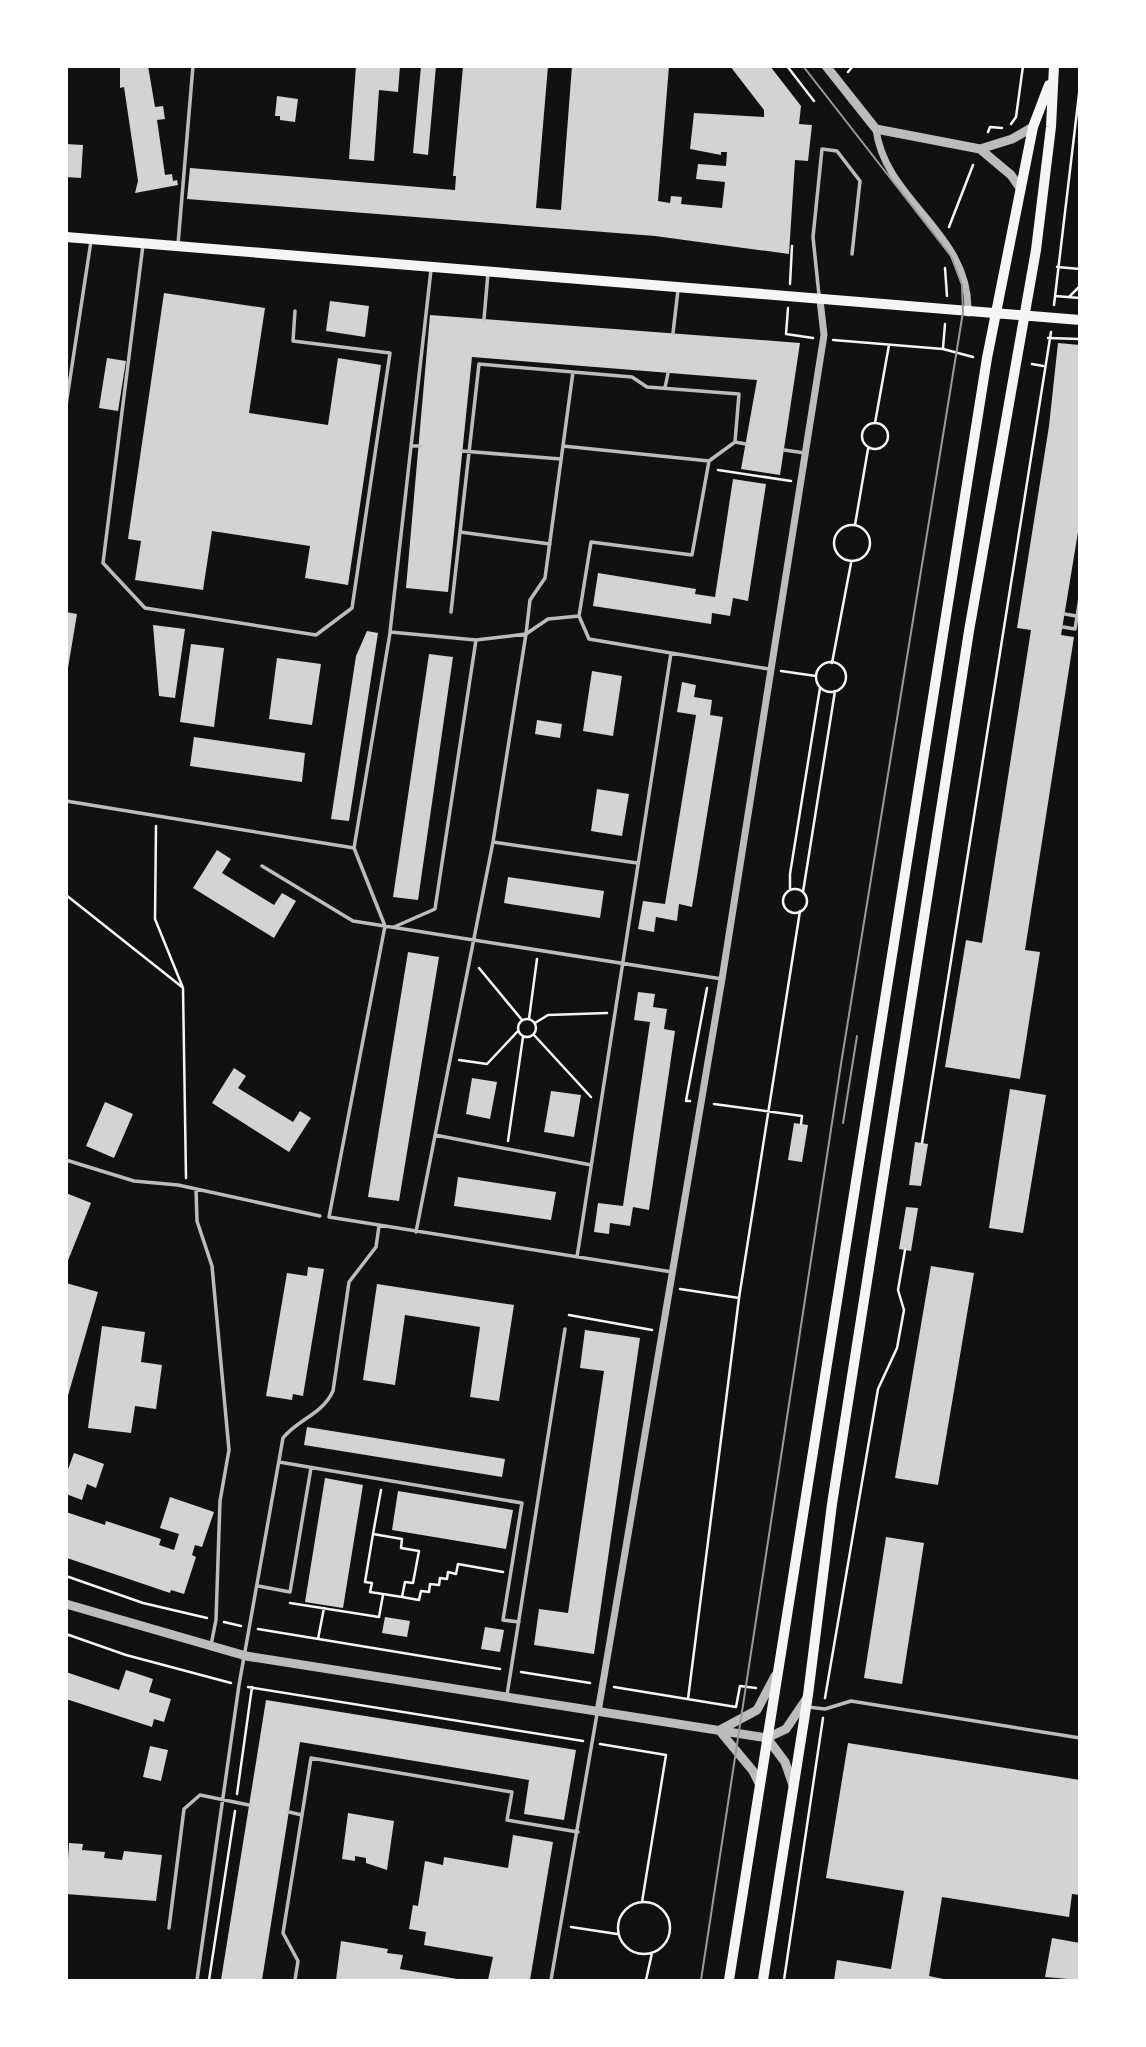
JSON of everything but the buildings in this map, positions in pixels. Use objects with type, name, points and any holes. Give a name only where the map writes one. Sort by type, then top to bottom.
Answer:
[{"type":"main road","points":[[729,1980],[775,1676],[995,315],[1033,127],[1053,71]]},
{"type":"main road","points":[[763,1980],[807,1701],[832,1504],[861,1314],[969,631],[1036,250],[1051,127],[1053,71]]},
{"type":"main road","points":[[66,237],[968,313],[1080,320]]},
{"type":"street","points":[[830,68],[876,129],[878,145],[890,171],[947,243],[961,266],[968,294],[968,313]]},
{"type":"street","points":[[876,129],[980,149],[1012,139],[1033,127]]},
{"type":"street","points":[[980,149],[1011,175],[1020,188]]},
{"type":"street","points":[[598,1712],[722,979],[824,339],[820,300]]},
{"type":"street","points":[[66,1604],[210,1648],[246,1656],[767,1738],[786,1728],[807,1701]]},
{"type":"street","points":[[719,1730],[751,1715],[775,1676]]},
{"type":"street","points":[[719,1730],[749,1766],[760,1784]]},
{"type":"street","points":[[767,1738],[785,1762],[794,1788]]},
{"type":"lane","points":[[178,246],[193,66]]},
{"type":"lane","points":[[820,300],[813,237],[822,149],[837,151],[860,181],[852,254]]},
{"type":"lane","points":[[66,405],[92,239]]},
{"type":"lane","points":[[144,243],[103,563],[145,608],[316,635],[352,608],[390,353],[293,341],[295,310]]},
{"type":"lane","points":[[431,267],[390,632],[354,848],[385,926],[329,1217],[672,1272]]},
{"type":"lane","points":[[484,319],[488,272]]},
{"type":"lane","points":[[673,333],[678,289]]},
{"type":"lane","points":[[451,612],[479,364],[632,377],[647,387],[739,394],[735,442]]},
{"type":"lane","points":[[416,1232],[493,842],[530,600],[545,578],[573,372]]},
{"type":"lane","points":[[666,388],[668,373]]},
{"type":"lane","points":[[563,446],[709,461],[735,442],[746,444]]},
{"type":"lane","points":[[411,446],[420,446]]},
{"type":"lane","points":[[784,450],[806,453]]},
{"type":"lane","points":[[462,451],[562,458]]},
{"type":"lane","points":[[709,461],[692,555],[591,541],[579,617],[589,639],[771,669]]},
{"type":"lane","points":[[460,532],[550,544]]},
{"type":"lane","points":[[1063,627],[1075,629],[1080,598]]},
{"type":"lane","points":[[1065,614],[1077,617]]},
{"type":"lane","points":[[390,632],[476,640],[526,634],[548,619],[579,617]]},
{"type":"lane","points":[[394,928],[435,909],[476,640]]},
{"type":"lane","points":[[577,1257],[671,653]]},
{"type":"lane","points":[[66,801],[354,848]]},
{"type":"lane","points":[[493,842],[637,863]]},
{"type":"lane","points":[[262,866],[353,921],[722,979]]},
{"type":"lane","points":[[435,1135],[592,1165]]},
{"type":"lane","points":[[66,1160],[134,1181],[186,1187],[320,1216]]},
{"type":"lane","points":[[196,1189],[197,1221],[212,1266],[229,1450],[220,1501],[216,1620],[210,1648]]},
{"type":"lane","points":[[197,1980],[239,1685],[283,1438],[292,1427],[326,1405],[333,1391],[349,1282],[376,1247],[379,1226]]},
{"type":"lane","points":[[507,1697],[565,1329]]},
{"type":"lane","points":[[279,1462],[522,1503],[503,1620],[519,1622]]},
{"type":"lane","points":[[258,1586],[290,1592],[311,1468]]},
{"type":"lane","points":[[332,1480],[334,1471]]},
{"type":"lane","points":[[341,1481],[342,1473]]},
{"type":"lane","points":[[807,1701],[825,1709],[851,1701],[1080,1738]]},
{"type":"lane","points":[[551,1980],[598,1712]]},
{"type":"lane","points":[[295,1980],[298,1961],[283,1933],[311,1758],[512,1792],[507,1820],[578,1832]]},
{"type":"lane","points":[[169,1928],[184,1809],[200,1795],[249,1805]]},
{"type":"lane","points":[[289,1812],[302,1815]]},
{"type":"path","points":[[787,66],[814,101]]},
{"type":"path","points":[[988,132],[990,127],[1002,128],[1013,123],[1023,66]]},
{"type":"path","points":[[922,1143],[1043,366],[1053,319],[1080,86]]},
{"type":"path","points":[[792,246],[786,334],[943,349],[973,357]]},
{"type":"path","points":[[1057,267],[1080,269]]},
{"type":"path","points":[[1069,297],[1080,286]]},
{"type":"path","points":[[1055,296],[1080,298]]},
{"type":"path","points":[[1048,338],[1080,339]]},
{"type":"path","points":[[876,423],[889,345]]},
{"type":"path","points":[[1032,364],[1043,366]]},
{"type":"path","points":[[855,525],[868,448],[862,434],[865,427],[876,423],[886,427],[888,438],[879,449],[868,448]]},
{"type":"path","points":[[708,469],[801,482]]},
{"type":"path","points":[[855,525],[865,530],[871,545],[862,559],[851,562],[836,553],[834,541],[843,527],[855,525]]},
{"type":"path","points":[[832,663],[851,562]]},
{"type":"path","points":[[688,1699],[739,1298],[800,911],[807,901],[803,892],[835,691],[844,684],[843,668],[832,663],[821,666],[816,676],[820,688],[790,874],[790,890],[783,897],[785,907],[793,913],[800,911]]},
{"type":"path","points":[[771,669],[816,676]]},
{"type":"path","points":[[820,688],[835,691]]},
{"type":"path","points":[[156,816],[155,919],[183,988],[186,1187]]},
{"type":"path","points":[[790,890],[803,892]]},
{"type":"path","points":[[66,895],[183,988]]},
{"type":"path","points":[[529,1019],[538,950]]},
{"type":"path","points":[[471,958],[522,1020]]},
{"type":"path","points":[[709,976],[685,1101],[802,1116],[801,1124]]},
{"type":"path","points":[[535,1023],[548,1015],[616,1013]]},
{"type":"path","points":[[522,1020],[529,1019],[535,1023]]},
{"type":"path","points":[[450,1058],[487,1064],[518,1031],[522,1020]]},
{"type":"path","points":[[535,1023],[534,1035],[601,1107]]},
{"type":"path","points":[[507,1149],[523,1037],[518,1031]]},
{"type":"path","points":[[523,1037],[534,1035]]},
{"type":"path","points":[[784,1980],[826,1698],[878,1390],[897,1348],[904,1310],[898,1290],[905,1250]]},
{"type":"path","points":[[670,1287],[739,1298]]},
{"type":"path","points":[[569,1315],[652,1330]]},
{"type":"path","points":[[382,1480],[365,1582],[372,1583],[370,1592],[419,1600],[421,1591],[429,1592],[430,1584],[439,1585],[440,1578],[447,1579],[448,1572],[456,1574],[457,1564],[510,1573]]},
{"type":"path","points":[[373,1534],[402,1539],[401,1548],[419,1551],[413,1583],[405,1582],[402,1597]]},
{"type":"path","points":[[66,1576],[143,1603],[251,1628],[512,1671],[736,1707],[740,1686],[768,1690]]},
{"type":"path","points":[[285,1602],[379,1617],[383,1594]]},
{"type":"path","points":[[318,1639],[324,1608]]},
{"type":"path","points":[[66,1634],[126,1655],[252,1688],[666,1755],[642,1902]]},
{"type":"path","points":[[209,1980],[252,1688]]},
{"type":"path","points":[[807,1701],[826,1698]]},
{"type":"path","points":[[642,1902],[663,1909],[671,1925],[665,1945],[652,1954],[636,1953],[628,1949],[618,1934],[620,1917],[625,1910],[642,1902]]},
{"type":"path","points":[[572,1927],[618,1934]]},
{"type":"path","points":[[646,1980],[652,1954]]},
{"type":"tram line","points":[[701,1980],[841,1064],[963,312],[962,285],[951,256],[803,66]]},
{"type":"tram line","points":[[843,1123],[857,1036]]}]
